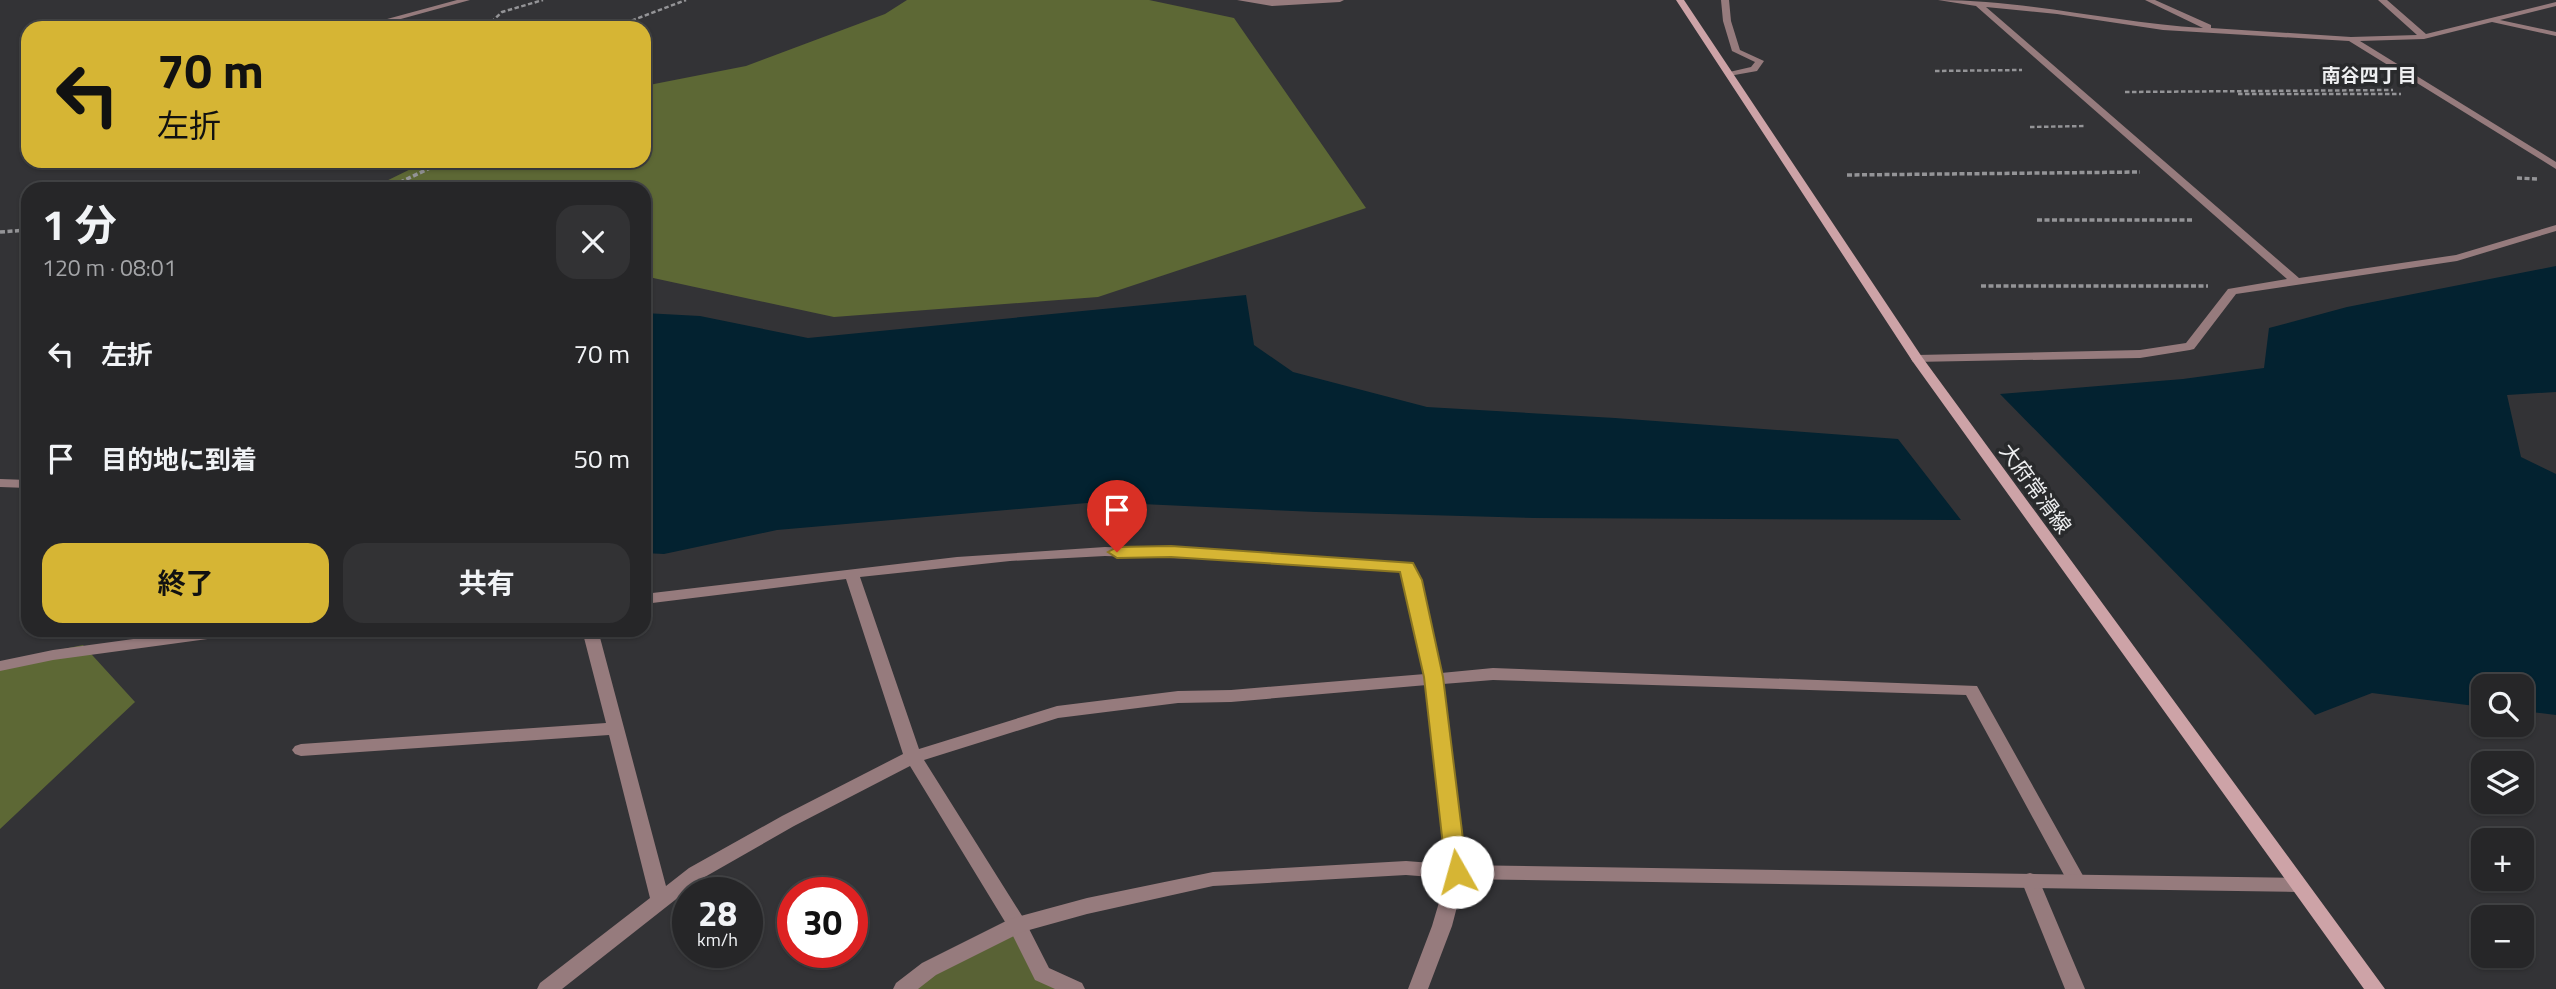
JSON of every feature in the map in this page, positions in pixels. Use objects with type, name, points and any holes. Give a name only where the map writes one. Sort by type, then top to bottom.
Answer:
[{"type":"main road","name":"大府常滑線","points":[[1680,0],[1917,359],[2375,989]]},
{"type":"street","points":[[385,21],[466,0]]},
{"type":"street","points":[[1241,0],[1272,4],[1340,0]]},
{"type":"street","points":[[1726,0],[1727,21],[1736,51],[1760,61],[1754,69],[1729,73]]},
{"type":"street","points":[[1942,0],[2163,27],[2351,39],[2424,37],[2556,4]]},
{"type":"street","points":[[2149,0],[2217,32]]},
{"type":"street","points":[[2382,0],[2424,37]]},
{"type":"street","points":[[1977,3],[2296,281]]},
{"type":"street","points":[[2489,21],[2556,34]]},
{"type":"street","points":[[2351,39],[2556,166]]},
{"type":"street","points":[[1917,359],[2140,354],[2190,346],[2232,291],[2457,258],[2493,249],[2528,233],[2556,228]]},
{"type":"street","points":[[0,483],[21,484]]},
{"type":"street","points":[[651,598],[1063,553],[1171,552],[1407,567],[1413,580],[1434,677],[1457,872],[1443,926],[1418,989]]},
{"type":"street","points":[[852,575],[913,757],[1017,925],[1042,974],[1075,989]]},
{"type":"street","points":[[157,642],[163,637]]},
{"type":"street","points":[[0,666],[52,655],[190,637]]},
{"type":"street","points":[[592,637],[660,898]]},
{"type":"street","points":[[547,989],[660,898],[696,873],[753,840],[913,757],[1057,712],[1178,697],[1231,696],[1434,677],[1493,674],[1971,690],[2077,881]]},
{"type":"street","points":[[301,750],[616,728]]},
{"type":"street","points":[[903,989],[929,969],[1017,925],[1087,906],[1213,879],[1406,868],[1457,872],[2297,885]]},
{"type":"street","points":[[2030,880],[2075,989]]},
{"type":"path","points":[[492,21],[502,12],[543,0]]},
{"type":"path","points":[[630,21],[686,0]]},
{"type":"path","points":[[1935,71],[2054,70]]},
{"type":"path","points":[[2125,92],[2436,92]]},
{"type":"path","points":[[2238,94],[2436,92]]},
{"type":"path","points":[[2030,127],[2118,125]]},
{"type":"path","points":[[400,182],[430,168]]},
{"type":"path","points":[[1847,175],[2171,172]]},
{"type":"path","points":[[2037,220],[2225,219]]},
{"type":"path","points":[[0,232],[21,230]]},
{"type":"path","points":[[1981,286],[2206,285],[2232,291]]},
{"type":"green space","points":[[907,0],[1149,0],[1234,18],[1366,208],[1098,297],[834,317],[651,278],[651,182],[384,182],[413,168],[651,168],[651,85],[746,66],[885,14]]},
{"type":"green space","points":[[83,645],[135,702],[0,829],[0,662]]},
{"type":"green space","points":[[1017,925],[1042,974],[1075,989],[903,989]]},
{"type":"water","points":[[2556,266],[2556,392],[2507,395],[2521,457],[2556,474],[2556,715],[2534,712],[2534,674],[2471,674],[2471,705],[2372,693],[2315,715],[2000,394],[2183,379],[2264,368],[2269,328],[2347,307]]},
{"type":"water","points":[[1246,295],[1254,345],[1293,372],[1427,407],[1898,439],[1961,520],[1535,518],[1098,502],[777,530],[664,554],[651,553],[651,313],[700,316],[808,338]]},
{"type":"district","name":"南谷四丁目","points":[[2369,74]]},
{"type":"route","points":[[1117,552],[1171,552],[1407,567],[1413,580],[1434,677],[1457,872]]}]
